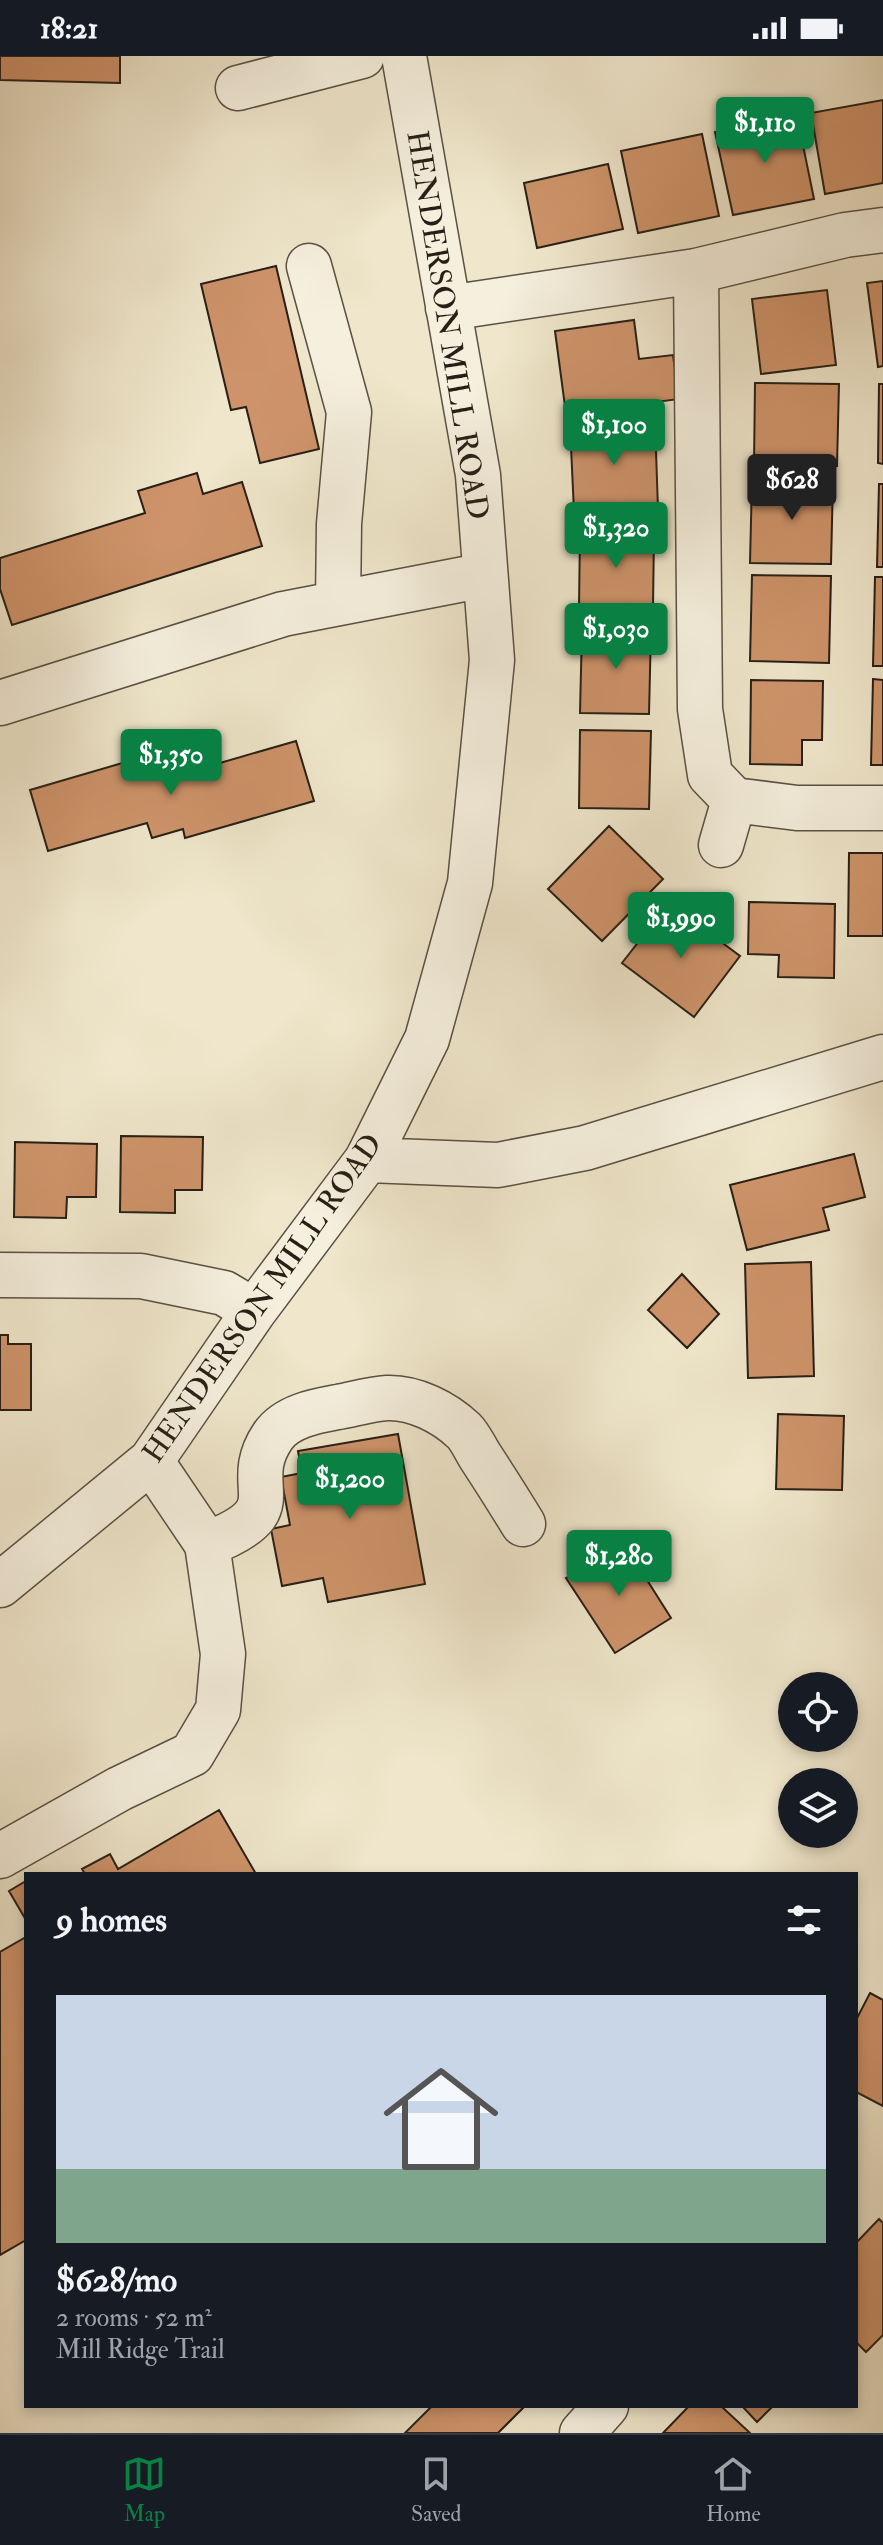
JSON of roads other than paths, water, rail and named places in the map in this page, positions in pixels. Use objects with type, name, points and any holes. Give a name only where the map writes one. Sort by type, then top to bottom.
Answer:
[{"type":"street","points":[[238,88],[362,56]]},
{"type":"street","name":"HENDERSON MILL ROAD","points":[[0,1585],[151,1461],[254,1311],[367,1160],[427,1039],[470,883],[492,660],[478,475],[404,56]]},
{"type":"street","points":[[448,308],[696,271],[845,235],[883,230]]},
{"type":"street","points":[[309,266],[349,412],[339,524],[338,603]]},
{"type":"street","points":[[696,271],[700,709],[710,775],[734,800],[797,808],[883,808]]},
{"type":"street","points":[[0,703],[283,614],[485,575]]},
{"type":"street","points":[[721,845],[734,800]]},
{"type":"street","points":[[367,1160],[498,1165],[570,1151],[883,1057]]},
{"type":"street","points":[[0,1275],[141,1276],[224,1293],[254,1311]]},
{"type":"street","points":[[207,1544],[231,1535],[258,1514],[262,1500],[263,1460],[273,1435],[294,1418],[389,1398],[426,1405],[465,1432],[523,1524]]},
{"type":"street","points":[[0,1856],[192,1754],[218,1710],[223,1654],[207,1544],[151,1461]]},
{"type":"street","points":[[582,2433],[604,2408]]}]
